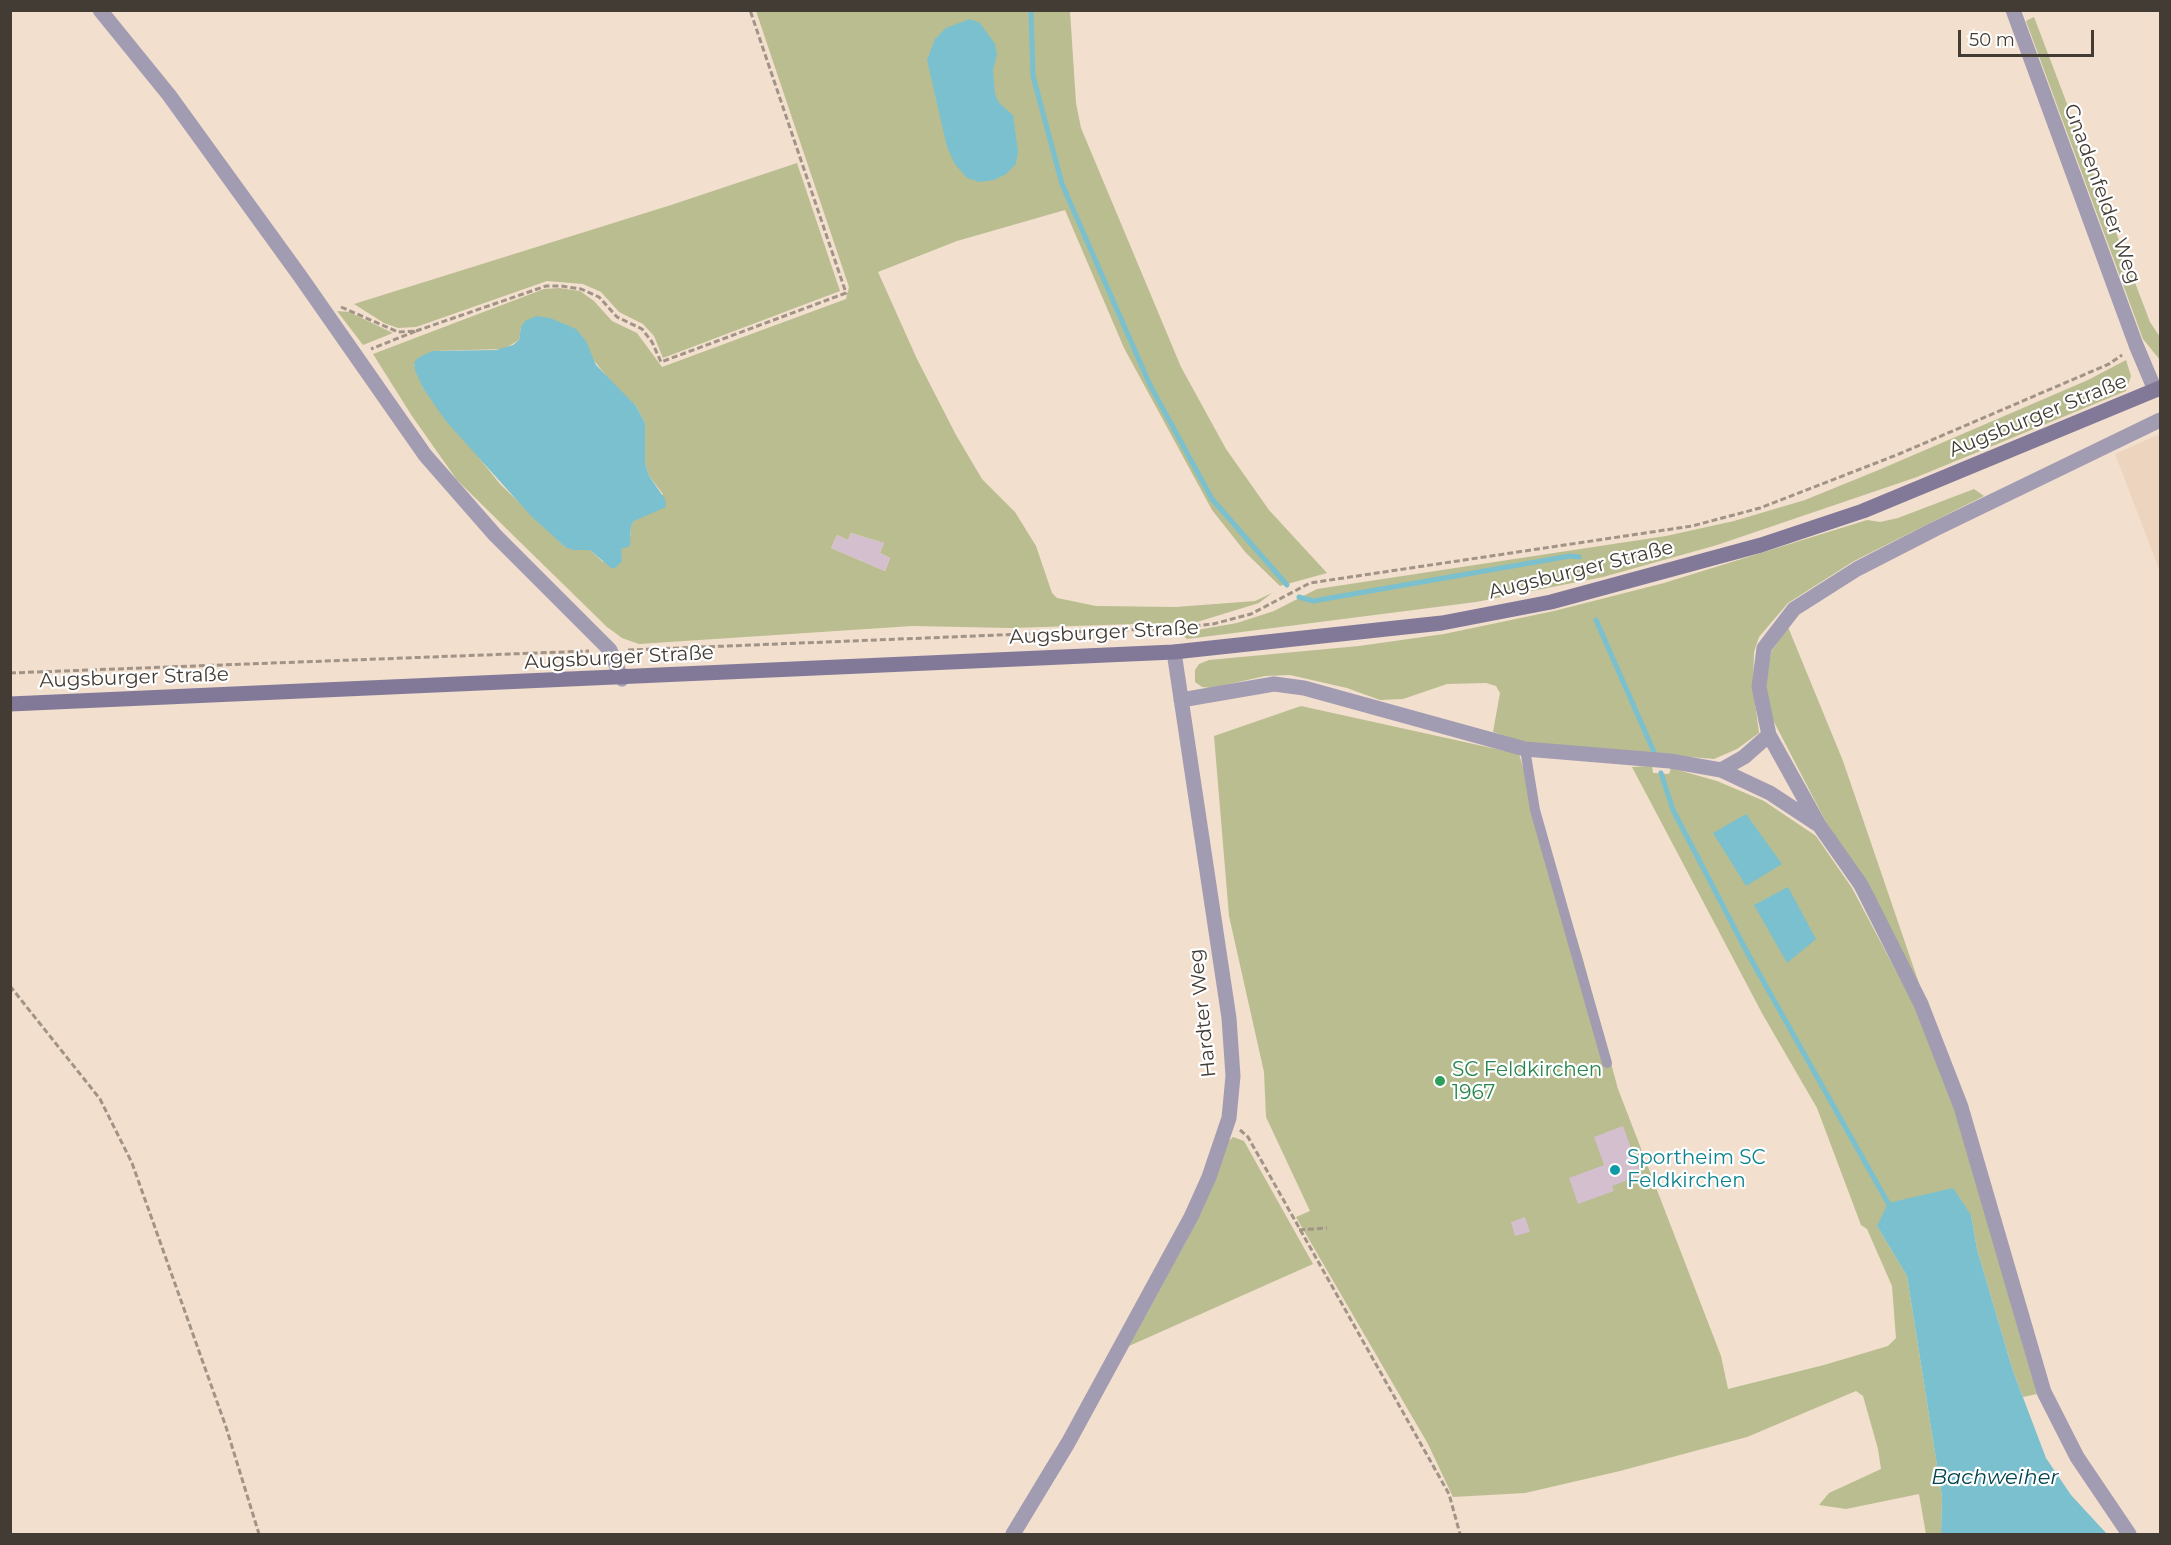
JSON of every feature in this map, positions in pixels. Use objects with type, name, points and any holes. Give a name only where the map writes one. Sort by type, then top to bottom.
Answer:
[{"type":"main road","name":"Augsburger Straße","points":[[10,704],[622,679],[1174,652],[1442,623],[1551,602],[1761,545],[1863,511],[2158,389]]},
{"type":"street","points":[[100,10],[169,95],[425,455],[495,535],[610,650],[622,679]]},
{"type":"street","name":"Gnadenfelder Weg","points":[[2013,10],[2136,345],[2158,389]]},
{"type":"street","points":[[2129,1534],[2077,1457],[2044,1392],[1965,1118],[1921,1004],[1861,885],[1819,825],[1769,735],[1759,687],[1764,648],[1794,609],[1857,570],[1935,529],[2160,420]]},
{"type":"street","name":"Hardter Weg","points":[[1013,1534],[1068,1443],[1191,1217],[1209,1177],[1229,1118],[1233,1076],[1229,1018],[1174,652]]},
{"type":"street","points":[[1181,700],[1274,684],[1304,688],[1525,749],[1670,761],[1721,770],[1770,793],[1819,825]]},
{"type":"street","points":[[1721,770],[1744,757],[1769,735]]},
{"type":"lane","points":[[1525,749],[1535,810],[1606,1063]]},
{"type":"path","points":[[356,355],[416,331],[546,286],[561,286],[581,289],[599,297],[617,318],[642,329],[652,342],[661,362],[846,293],[750,10]]},
{"type":"path","points":[[319,303],[350,309],[398,332],[416,331]]},
{"type":"path","points":[[10,673],[1126,630],[1214,624],[1251,614],[1310,583],[1692,526],[1760,508],[1899,454],[2109,364],[2136,345]]},
{"type":"path","points":[[10,986],[100,1099],[132,1163],[226,1427],[259,1534]]},
{"type":"path","points":[[1229,1118],[1248,1137],[1449,1494],[1460,1534]]},
{"type":"path","points":[[1299,1230],[1327,1228]]},
{"type":"shaded area","points":[[2160,434],[2160,572],[2115,454]]},
{"type":"green space","points":[[756,11],[1070,11],[1076,103],[1081,128],[1181,367],[1226,449],[1269,510],[1327,573],[1280,586],[1246,553],[1212,510],[1124,348],[1065,210],[957,241],[878,272],[917,359],[956,435],[982,479],[1015,512],[1036,546],[1052,593],[1057,598],[1096,606],[1176,607],[1255,601],[1272,593],[1259,603],[1197,622],[1012,628],[912,626],[639,644],[622,638],[607,627],[457,480],[412,416],[373,354],[544,289],[559,288],[580,291],[594,301],[612,321],[637,333],[662,367],[846,299],[849,287]],"holes":[[[521,327],[592,358],[615,387],[636,406],[645,423],[645,463],[649,476],[663,494],[634,521],[631,526],[631,535],[621,549],[621,556],[603,562],[590,550],[565,547],[500,484],[423,388],[414,364],[432,351],[504,349],[519,340]],[[851,533],[884,543],[880,553],[890,558],[885,571],[831,548],[837,535],[848,540]]]},
{"type":"green space","points":[[2034,17],[2150,322],[2160,337],[2160,360],[2143,339],[2026,21]]},
{"type":"green space","points":[[797,163],[840,291],[663,358],[654,336],[643,324],[619,312],[601,292],[583,284],[547,281],[416,327],[398,328],[384,323],[354,304],[671,205]]},
{"type":"green space","points":[[337,311],[349,312],[393,333],[363,345]]},
{"type":"green space","points":[[2126,360],[2131,376],[2126,391],[1917,477],[1717,545],[1603,577],[1476,602],[1187,639],[1180,633],[1237,623],[1274,611],[1317,589],[1666,536],[1734,521],[1805,500],[1881,469],[2088,380]]},
{"type":"green space","points":[[1974,489],[1984,496],[1854,561],[1788,603],[1759,637],[1754,652],[1753,687],[1759,733],[1737,749],[1714,759],[1527,743],[1493,732],[1500,693],[1496,686],[1486,683],[1447,684],[1403,699],[1380,700],[1347,688],[1290,675],[1265,676],[1212,688],[1202,687],[1195,682],[1195,670],[1199,664],[1209,660],[1359,646],[1444,634],[1554,611],[1664,583],[1867,520],[1880,522],[1898,518]]},
{"type":"green space","points":[[1788,627],[1843,761],[1925,1001],[1866,883],[1826,822],[1773,720],[1766,688],[1771,652]]},
{"type":"green space","name":"SC Feldkirchen 1967","points":[[1301,706],[1519,754],[1582,956],[1618,1089],[1721,1356],[1728,1389],[1888,1346],[1896,1338],[1892,1286],[1867,1229],[1861,1225],[1817,1108],[1763,1015],[1632,767],[1652,766],[1653,773],[1669,774],[1671,768],[1717,781],[1764,801],[1816,836],[1852,888],[1915,1007],[1955,1109],[2037,1394],[2023,1397],[2013,1371],[1977,1249],[1971,1215],[1877,1226],[1907,1276],[1942,1497],[1941,1534],[1926,1534],[1919,1494],[1846,1509],[1819,1505],[1829,1493],[1881,1469],[1878,1449],[1863,1396],[1856,1391],[1747,1437],[1620,1471],[1525,1493],[1453,1497],[1428,1444],[1296,1217],[1310,1211],[1266,1117],[1264,1072],[1229,916],[1214,736]]},
{"type":"green space","points":[[1233,1137],[1244,1141],[1313,1264],[1129,1346],[1197,1221],[1229,1141]]},
{"type":"water","points":[[970,19],[980,23],[995,44],[997,54],[993,70],[995,94],[999,103],[1013,115],[1018,151],[1016,164],[1006,174],[994,180],[980,182],[967,178],[955,164],[947,147],[927,60],[935,39],[946,28]]},
{"type":"water","points":[[536,316],[550,318],[576,329],[586,341],[596,365],[636,406],[645,423],[645,463],[649,476],[665,499],[666,507],[634,521],[631,526],[630,546],[621,549],[622,561],[615,568],[611,568],[590,550],[573,550],[565,547],[531,516],[445,420],[423,388],[415,370],[414,363],[418,358],[432,351],[496,350],[513,345],[519,340],[521,327],[525,321]]},
{"type":"water","points":[[1746,814],[1782,864],[1746,886],[1713,833]]},
{"type":"water","points":[[1788,887],[1816,939],[1787,963],[1754,905]]},
{"type":"water","name":"Bachweiher","points":[[1953,1188],[1971,1215],[1977,1249],[2013,1371],[2046,1458],[2071,1495],[2107,1534],[1941,1534],[1942,1497],[1907,1276],[1877,1226],[1888,1203]]},
{"type":"building","points":[[851,533],[884,543],[880,553],[890,558],[885,571],[831,548],[837,535],[848,540]]},
{"type":"building","name":"Sportheim SC Feldkirchen","points":[[1623,1126],[1641,1175],[1612,1186],[1614,1191],[1578,1204],[1569,1178],[1604,1165],[1594,1137]]},
{"type":"building","points":[[1525,1217],[1530,1232],[1515,1236],[1511,1222]]},
{"type":"waterway","points":[[1031,10],[1033,76],[1062,184],[1150,385],[1212,499],[1287,585]]},
{"type":"waterway","points":[[1299,597],[1313,601],[1570,556],[1579,557]]},
{"type":"waterway","points":[[1596,620],[1654,752]]},
{"type":"waterway","points":[[1661,773],[1673,810],[1748,954],[1888,1203]]},
{"type":"place","name":"SC Feldkirchen 1967","points":[[1440,1081]]},
{"type":"place","name":"Sportheim SC Feldkirchen","points":[[1615,1170]]}]
